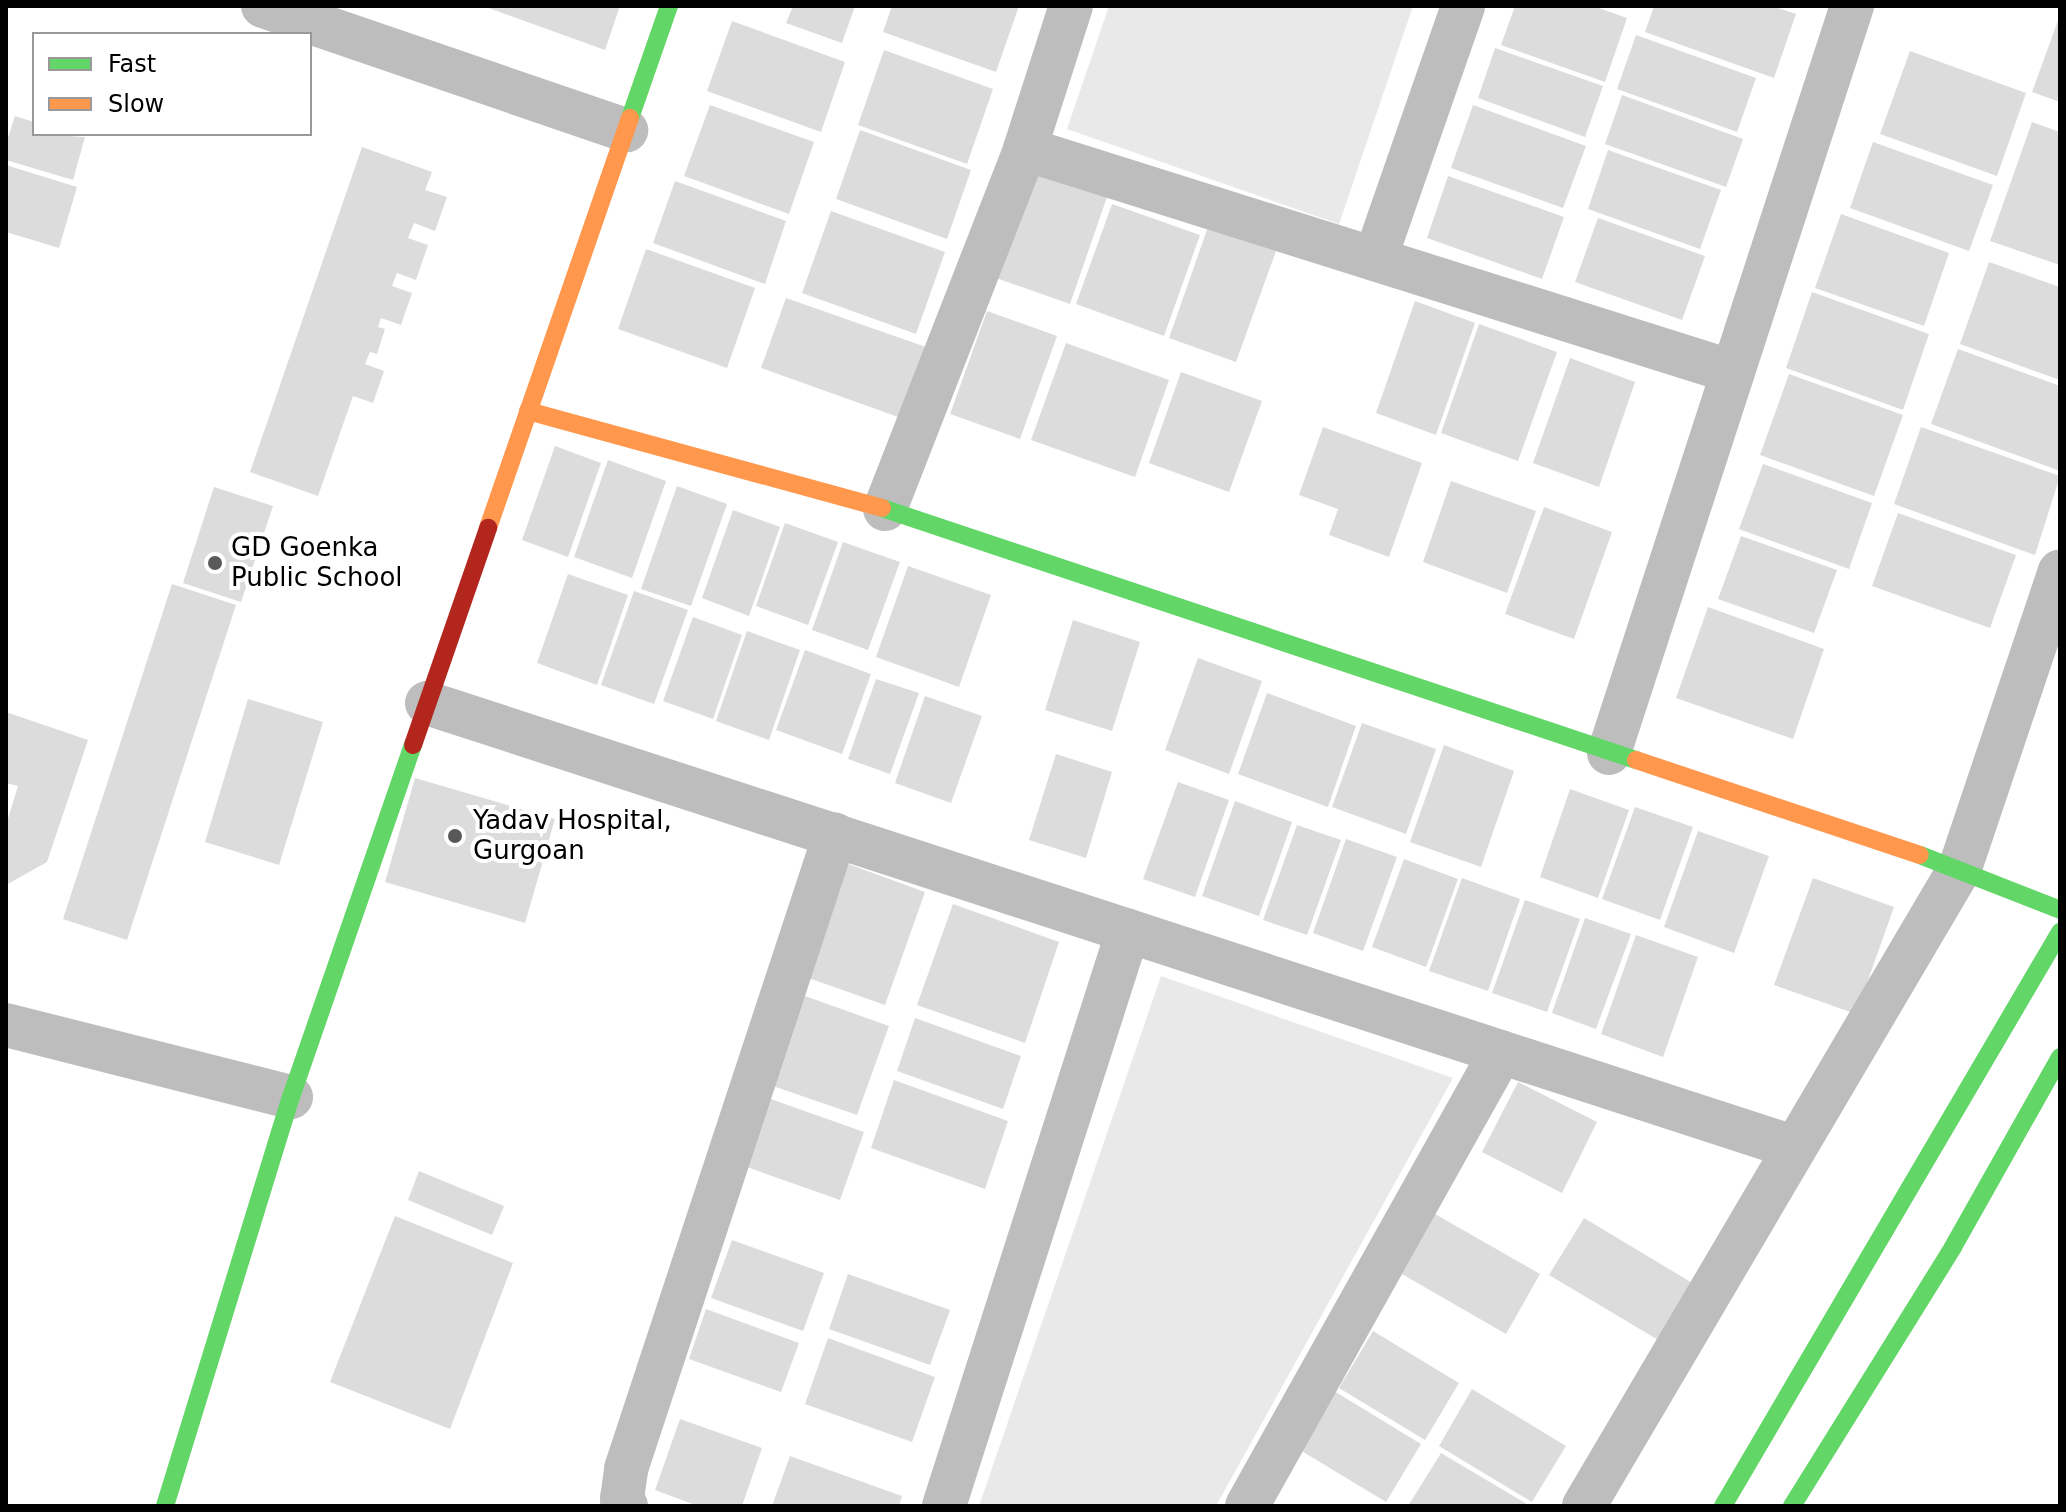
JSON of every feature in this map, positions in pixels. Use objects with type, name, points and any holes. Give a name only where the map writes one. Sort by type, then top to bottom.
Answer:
[{"type":"main road","points":[[165,1506],[291,1097],[669,6]]},
{"type":"main road","points":[[528,411],[885,509],[1960,868],[2060,910]]},
{"type":"main road","points":[[1723,1506],[1904,1215],[2060,932]]},
{"type":"main road","points":[[1792,1506],[2060,1057]]},
{"type":"street","points":[[263,6],[626,130]]},
{"type":"street","points":[[885,509],[1025,149],[1071,6]]},
{"type":"street","points":[[1375,259],[1463,6]]},
{"type":"street","points":[[1609,753],[1852,6]]},
{"type":"street","points":[[1025,149],[1733,372]]},
{"type":"street","points":[[1584,1506],[1960,868],[2060,571]]},
{"type":"street","points":[[427,703],[1793,1147]]},
{"type":"street","points":[[626,1506],[622,1499],[626,1469],[835,835]]},
{"type":"street","points":[[944,1506],[1128,931]]},
{"type":"street","points":[[6,1025],[291,1097]]},
{"type":"street","points":[[1247,1506],[1501,1052]]},
{"type":"shaded area","points":[[1109,6],[1413,6],[1339,224],[1067,129]]},
{"type":"shaded area","points":[[1161,976],[1453,1078],[1216,1506],[979,1506]]},
{"type":"building","points":[[483,6],[620,6],[605,50]]},
{"type":"building","points":[[793,6],[855,6],[842,43],[786,23]]},
{"type":"building","points":[[892,6],[1019,6],[996,72],[883,32]]},
{"type":"building","points":[[1515,6],[1593,6],[1627,18],[1605,82],[1501,45]]},
{"type":"building","points":[[1654,6],[1772,6],[1796,14],[1774,78],[1645,32]]},
{"type":"building","points":[[2060,15],[2060,102],[2032,92]]},
{"type":"building","points":[[732,21],[845,62],[821,132],[707,91]]},
{"type":"building","points":[[1636,35],[1756,78],[1737,132],[1617,89]]},
{"type":"building","points":[[1495,48],[1603,86],[1585,137],[1478,98]]},
{"type":"building","points":[[884,50],[993,89],[967,164],[858,125]]},
{"type":"building","points":[[1910,51],[2026,93],[1997,176],[1880,134]]},
{"type":"building","points":[[1622,95],[1743,139],[1726,187],[1605,144]]},
{"type":"building","points":[[710,105],[814,142],[789,214],[684,176]]},
{"type":"building","points":[[1473,105],[1586,146],[1563,208],[1451,168]]},
{"type":"building","points":[[15,116],[32,121],[32,136],[85,137],[73,180],[6,160],[6,144]]},
{"type":"building","points":[[2032,122],[2060,132],[2060,265],[1990,241]]},
{"type":"building","points":[[860,130],[971,170],[947,239],[836,199]]},
{"type":"building","points":[[1873,142],[1993,185],[1969,251],[1850,208]]},
{"type":"building","points":[[362,147],[432,172],[425,190],[447,197],[435,231],[414,223],[408,238],[428,245],[416,280],[397,273],[392,286],[412,293],[401,325],[381,318],[378,327],[385,329],[377,354],[370,352],[365,364],[384,371],[373,403],[353,396],[318,496],[250,472]]},
{"type":"building","points":[[1608,150],[1721,190],[1700,249],[1588,209]]},
{"type":"building","points":[[6,165],[77,187],[59,248],[6,232]]},
{"type":"building","points":[[1033,171],[1107,197],[1070,304],[996,278]]},
{"type":"building","points":[[1448,176],[1564,217],[1542,279],[1427,238]]},
{"type":"building","points":[[675,181],[786,221],[765,284],[653,243]]},
{"type":"building","points":[[1112,204],[1200,235],[1164,336],[1076,304]]},
{"type":"building","points":[[831,211],[945,252],[916,334],[802,293]]},
{"type":"building","points":[[1841,214],[1949,253],[1924,326],[1815,288]]},
{"type":"building","points":[[1598,218],[1705,256],[1682,320],[1575,282]]},
{"type":"building","points":[[1208,227],[1276,251],[1236,362],[1169,338]]},
{"type":"building","points":[[646,249],[755,288],[727,368],[618,329]]},
{"type":"building","points":[[1989,262],[2060,287],[2060,380],[1960,344]]},
{"type":"building","points":[[1812,292],[1929,334],[1903,410],[1786,368]]},
{"type":"building","points":[[786,298],[926,347],[901,418],[761,368]]},
{"type":"building","points":[[1415,301],[1475,323],[1436,435],[1376,413]]},
{"type":"building","points":[[987,311],[1057,336],[1020,439],[950,414]]},
{"type":"building","points":[[1479,324],[1557,352],[1518,461],[1441,433]]},
{"type":"building","points":[[1066,343],[1169,380],[1135,477],[1031,440]]},
{"type":"building","points":[[1958,349],[2060,386],[2060,471],[1931,424]]},
{"type":"building","points":[[1570,358],[1635,382],[1599,487],[1533,463]]},
{"type":"building","points":[[1181,372],[1262,401],[1229,492],[1149,463]]},
{"type":"building","points":[[1789,374],[1903,415],[1874,496],[1760,455]]},
{"type":"building","points":[[1323,427],[1422,463],[1389,557],[1329,535],[1338,509],[1299,495]]},
{"type":"building","points":[[1921,427],[2060,476],[2035,555],[1894,504]]},
{"type":"building","points":[[555,446],[601,463],[568,557],[522,540]]},
{"type":"building","points":[[608,460],[666,481],[632,578],[574,557]]},
{"type":"building","points":[[1763,464],[1872,503],[1849,569],[1739,529]]},
{"type":"building","points":[[1451,481],[1536,511],[1507,593],[1423,562]]},
{"type":"building","points":[[677,486],[727,504],[691,606],[641,589]]},
{"type":"building","points":[[214,487],[273,506],[241,602],[183,583]]},
{"type":"building","points":[[1544,507],[1612,532],[1574,639],[1505,614]]},
{"type":"building","points":[[733,510],[780,527],[749,616],[702,598]]},
{"type":"building","points":[[1898,513],[2016,555],[1990,628],[1872,586]]},
{"type":"building","points":[[785,523],[838,542],[808,625],[756,606]]},
{"type":"building","points":[[1741,536],[1837,570],[1814,633],[1718,599]]},
{"type":"building","points":[[843,542],[900,562],[868,650],[812,630]]},
{"type":"building","points":[[908,566],[991,595],[959,687],[876,657]]},
{"type":"building","points":[[568,574],[628,595],[597,685],[537,663]]},
{"type":"building","points":[[172,584],[236,605],[127,940],[63,919]]},
{"type":"building","points":[[634,591],[688,610],[654,704],[601,685]]},
{"type":"building","points":[[1708,607],[1824,649],[1793,739],[1676,698]]},
{"type":"building","points":[[693,617],[742,635],[713,719],[663,701]]},
{"type":"building","points":[[1073,620],[1140,642],[1112,731],[1045,710]]},
{"type":"building","points":[[747,631],[800,650],[769,740],[716,721]]},
{"type":"building","points":[[805,650],[871,674],[842,754],[776,730]]},
{"type":"building","points":[[1198,658],[1262,681],[1229,774],[1165,750]]},
{"type":"building","points":[[876,679],[919,693],[890,774],[848,759]]},
{"type":"building","points":[[1267,693],[1356,726],[1328,807],[1238,774]]},
{"type":"building","points":[[925,696],[982,716],[951,803],[895,783]]},
{"type":"building","points":[[248,699],[323,722],[279,865],[205,842]]},
{"type":"building","points":[[6,712],[88,740],[47,862],[6,885],[6,825],[18,786],[6,783]]},
{"type":"building","points":[[1362,723],[1436,749],[1406,834],[1332,807]]},
{"type":"building","points":[[1444,745],[1514,771],[1481,867],[1410,842]]},
{"type":"building","points":[[1056,754],[1112,772],[1086,858],[1029,840]]},
{"type":"building","points":[[415,778],[555,819],[525,923],[385,882]]},
{"type":"building","points":[[1178,782],[1229,800],[1195,897],[1143,879]]},
{"type":"building","points":[[1570,789],[1629,810],[1598,898],[1540,877]]},
{"type":"building","points":[[1235,801],[1292,822],[1259,916],[1202,896]]},
{"type":"building","points":[[1635,807],[1693,827],[1660,920],[1602,899]]},
{"type":"building","points":[[1297,825],[1341,840],[1307,935],[1263,920]]},
{"type":"building","points":[[1698,831],[1769,856],[1734,953],[1664,927]]},
{"type":"building","points":[[1346,839],[1397,857],[1363,951],[1313,933]]},
{"type":"building","points":[[1404,859],[1458,879],[1426,967],[1372,947]]},
{"type":"building","points":[[840,861],[925,892],[885,1005],[800,975]]},
{"type":"building","points":[[1462,878],[1520,899],[1488,991],[1429,971]]},
{"type":"building","points":[[1813,878],[1894,907],[1856,1014],[1774,985]]},
{"type":"building","points":[[1525,900],[1580,919],[1547,1012],[1492,993]]},
{"type":"building","points":[[953,904],[1059,942],[1025,1043],[917,1005]]},
{"type":"building","points":[[1585,918],[1631,934],[1596,1029],[1552,1013]]},
{"type":"building","points":[[1636,935],[1698,957],[1663,1057],[1601,1034]]},
{"type":"building","points":[[805,996],[889,1026],[857,1115],[773,1086]]},
{"type":"building","points":[[915,1018],[1021,1056],[1003,1109],[897,1071]]},
{"type":"building","points":[[894,1080],[1008,1121],[985,1189],[871,1148]]},
{"type":"building","points":[[1518,1082],[1597,1122],[1562,1193],[1482,1152]]},
{"type":"building","points":[[768,1098],[864,1132],[840,1200],[744,1166]]},
{"type":"building","points":[[419,1171],[504,1206],[492,1235],[408,1200]]},
{"type":"building","points":[[1435,1214],[1540,1274],[1506,1334],[1402,1274]]},
{"type":"building","points":[[395,1216],[513,1263],[450,1429],[330,1382]]},
{"type":"building","points":[[1584,1218],[1694,1284],[1660,1341],[1549,1275]]},
{"type":"building","points":[[732,1240],[824,1273],[803,1331],[711,1298]]},
{"type":"building","points":[[848,1274],[950,1310],[930,1365],[829,1329]]},
{"type":"building","points":[[706,1309],[799,1343],[781,1392],[689,1359]]},
{"type":"building","points":[[1373,1331],[1459,1383],[1425,1440],[1339,1388]]},
{"type":"building","points":[[828,1338],[935,1377],[912,1442],[805,1404]]},
{"type":"building","points":[[1472,1389],[1566,1446],[1532,1502],[1439,1446]]},
{"type":"building","points":[[1334,1391],[1421,1444],[1386,1502],[1300,1450]]},
{"type":"building","points":[[680,1419],[762,1448],[742,1506],[698,1506],[655,1490]]},
{"type":"building","points":[[1441,1453],[1530,1506],[1408,1506]]},
{"type":"building","points":[[790,1456],[902,1496],[899,1506],[772,1506]]},
{"type":"traffic: fast","points":[[630,118],[669,6]]},
{"type":"traffic: fast","points":[[882,508],[1636,760]]},
{"type":"traffic: fast","points":[[165,1506],[291,1097],[413,745]]},
{"type":"traffic: fast","points":[[1920,855],[2060,910]]},
{"type":"traffic: fast","points":[[1723,1506],[2060,932]]},
{"type":"traffic: fast","points":[[1792,1506],[1953,1247],[2060,1057]]},
{"type":"traffic: slow","points":[[488,528],[630,118]]},
{"type":"traffic: slow","points":[[528,411],[882,508]]},
{"type":"traffic: slow","points":[[1636,760],[1920,855]]},
{"type":"traffic: jam","points":[[413,745],[488,528]]},
{"type":"place","name":"GD Goenka Public School","points":[[215,563]]},
{"type":"place","name":"Yadav Hospital, Gurgoan","points":[[455,836]]}]
